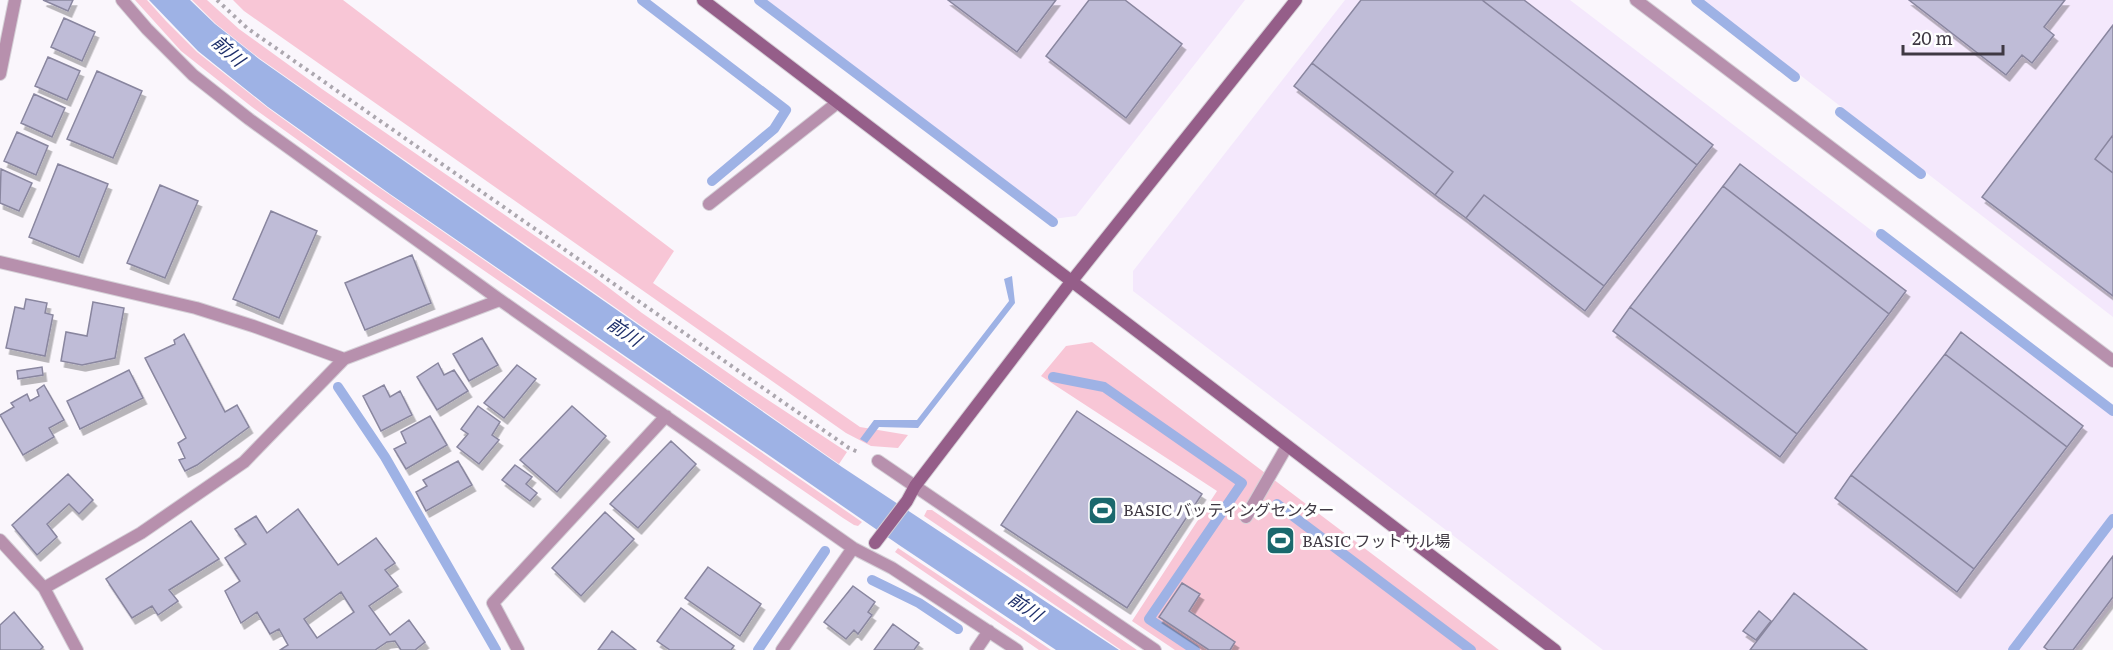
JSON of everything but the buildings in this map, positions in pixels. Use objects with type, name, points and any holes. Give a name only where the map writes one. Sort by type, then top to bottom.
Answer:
[{"type":"street","points":[[0,74],[15,0]]},
{"type":"street","points":[[122,0],[193,75],[500,300],[854,548],[892,568],[1017,650]]},
{"type":"street","points":[[703,0],[1555,650]]},
{"type":"street","points":[[866,556],[907,501],[915,486],[1071,282],[1296,0]]},
{"type":"street","points":[[1636,0],[2113,361]]},
{"type":"street","points":[[709,204],[837,103]]},
{"type":"street","points":[[0,262],[196,308],[344,359]]},
{"type":"street","points":[[44,588],[141,533],[244,462],[344,359],[500,300]]},
{"type":"street","points":[[518,650],[493,603],[666,416]]},
{"type":"street","points":[[1246,517],[1287,446]]},
{"type":"street","points":[[878,461],[1155,650]]},
{"type":"street","points":[[0,540],[44,588],[77,650]]},
{"type":"street","points":[[782,650],[854,548]]},
{"type":"street","points":[[976,650],[989,631]]},
{"type":"path","points":[[217,0],[256,35],[849,448],[878,461]]},
{"type":"shaded area","points":[[135,0],[147,0],[197,52],[268,108],[354,170],[862,522],[858,526],[843,518],[373,194],[252,107],[181,51]]},
{"type":"shaded area","points":[[192,0],[207,0],[239,29],[322,89],[592,275],[747,386],[847,452],[839,464],[259,58],[216,24]]},
{"type":"shaded area","points":[[233,0],[343,0],[674,251],[653,283],[860,427],[908,435],[898,448],[871,446],[846,433],[244,11]]},
{"type":"shaded area","points":[[767,0],[1245,0],[1076,216],[1053,219]]},
{"type":"shaded area","points":[[1345,0],[1570,0],[2113,415],[2113,605],[2078,650],[1603,650],[1133,291],[1133,271]]},
{"type":"shaded area","points":[[1703,0],[2113,0],[2113,317]]},
{"type":"shaded area","name":"BASIC フットサル場","points":[[1092,342],[1499,650],[1175,650],[1132,621],[1217,491],[1041,376],[1066,346]]},
{"type":"shaded area","points":[[927,510],[932,510],[1137,650],[1121,650],[924,516]]},
{"type":"shaded area","points":[[898,548],[1051,650],[1039,650],[895,552]]},
{"type":"water","name":"前川","points":[[149,0],[190,0],[215,24],[259,59],[505,232],[842,467],[1119,650],[1056,650],[899,545],[390,194],[268,107],[198,51]]},
{"type":"water","points":[[1012,276],[1015,303],[918,428],[879,427],[867,443],[860,439],[874,420],[917,420],[1009,301],[1004,279]]},
{"type":"waterway","points":[[642,0],[786,110],[774,129],[712,181]]},
{"type":"waterway","points":[[759,0],[1053,222]]},
{"type":"waterway","points":[[1696,0],[1795,77]]},
{"type":"waterway","points":[[1840,112],[1921,174]]},
{"type":"waterway","points":[[1881,234],[2113,411]]},
{"type":"waterway","points":[[1053,377],[1104,387],[1242,483],[1149,619],[1195,650]]},
{"type":"waterway","points":[[338,387],[385,457],[496,650]]},
{"type":"waterway","points":[[1277,504],[1471,650]]},
{"type":"waterway","points":[[2013,650],[2113,519]]},
{"type":"waterway","points":[[758,650],[825,551]]},
{"type":"waterway","points":[[872,580],[919,603],[958,629]]},
{"type":"place","name":"BASIC バッティングセンター","points":[[1102,510]]},
{"type":"place","name":"BASIC フットサル場","points":[[1281,541]]}]
